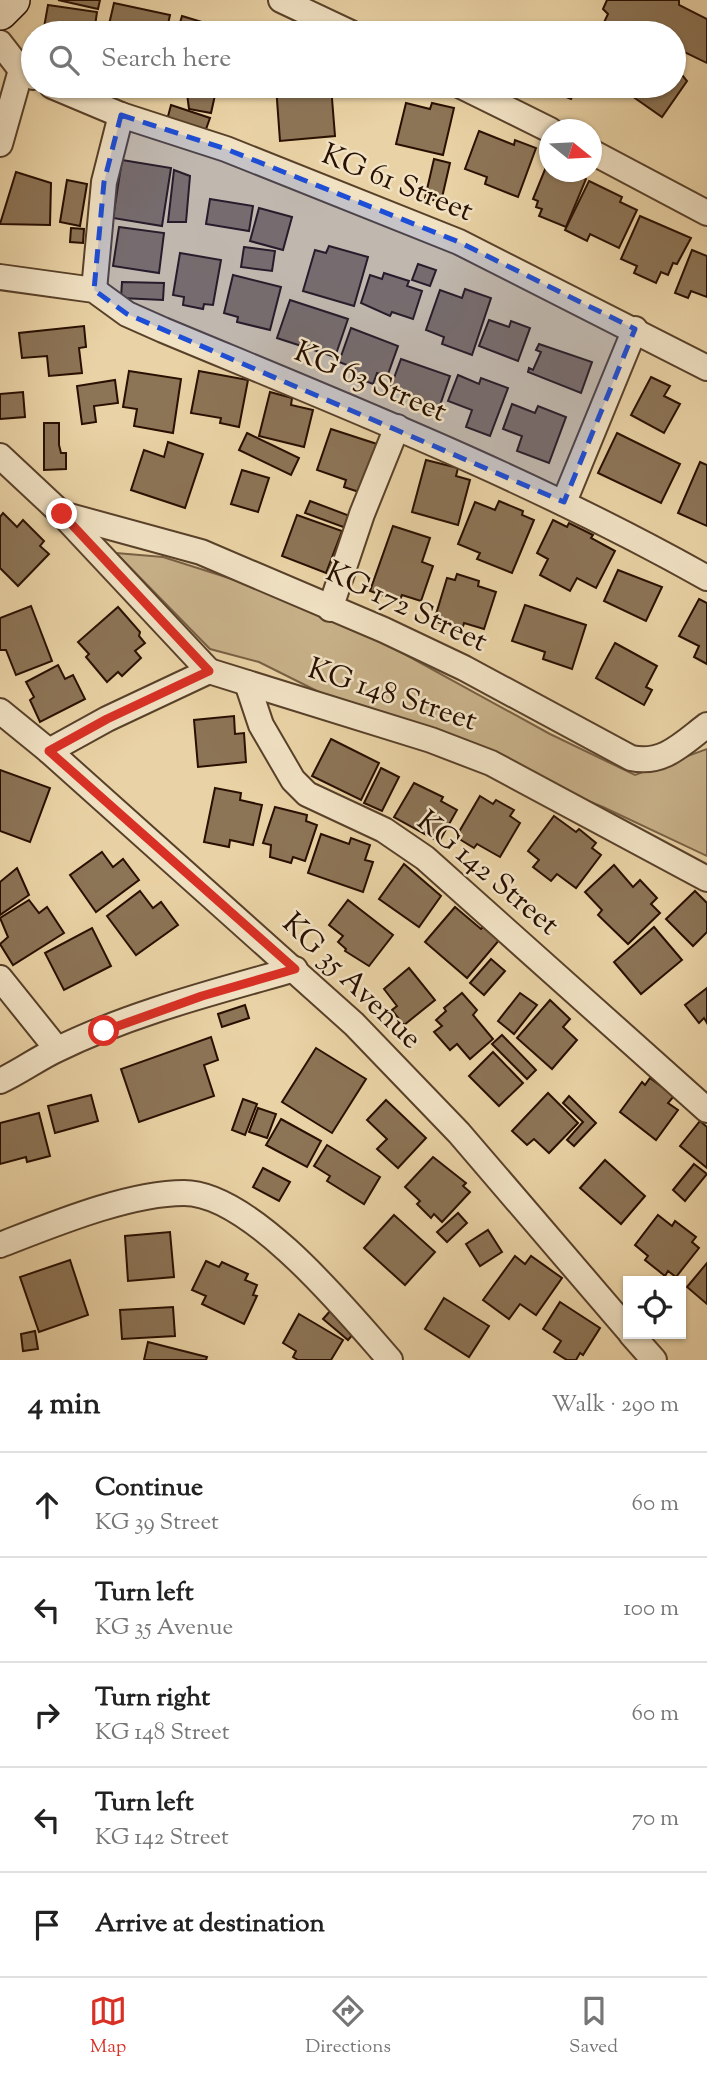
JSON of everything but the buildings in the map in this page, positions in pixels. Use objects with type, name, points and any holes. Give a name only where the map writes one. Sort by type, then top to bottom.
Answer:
[{"type":"street","points":[[0,12],[12,0]]},
{"type":"street","points":[[281,0],[326,21]]},
{"type":"street","points":[[0,44],[21,67]]},
{"type":"street","points":[[0,144],[21,90]]},
{"type":"street","name":"KG 61 Street","points":[[81,98],[121,115],[226,149],[459,242],[635,329],[707,368]]},
{"type":"street","points":[[485,98],[539,125]]},
{"type":"street","points":[[94,290],[104,182],[121,115]]},
{"type":"street","points":[[602,157],[707,213]]},
{"type":"street","name":"KG 63 Street","points":[[0,277],[94,290],[127,314],[397,427],[564,502],[707,578]]},
{"type":"street","points":[[564,502],[635,329]]},
{"type":"street","points":[[330,609],[362,514],[397,427]]},
{"type":"street","points":[[0,456],[62,514],[209,671],[140,702],[49,751]]},
{"type":"street","name":"KG 172 Street","points":[[62,514],[201,552],[464,667],[631,758],[644,761],[667,755],[707,725]]},
{"type":"street","name":"KG 148 Street","points":[[209,671],[432,740],[491,762],[707,880]]},
{"type":"street","name":"KG 142 Street","points":[[247,682],[261,725],[293,780],[307,794],[384,830],[425,858],[707,1110]]},
{"type":"street","name":"KG 35 Avenue","points":[[0,712],[49,751],[354,1024],[458,1133],[623,1324]]},
{"type":"street","points":[[0,1081],[57,1049],[202,996],[295,969]]},
{"type":"street","points":[[0,978],[57,1049]]},
{"type":"street","points":[[0,1245],[152,1195],[187,1193],[224,1205],[251,1219],[327,1287],[390,1360]]},
{"type":"street","name":"KG 35 Avenue","points":[[636,1339],[654,1360]]},
{"type":"highlighted area","points":[[121,115],[226,149],[459,242],[635,329],[564,502],[127,314],[94,290],[104,182]]},
{"type":"shaded area","points":[[116,553],[163,557],[317,606],[550,734],[635,775],[707,749],[707,856],[603,807],[319,692],[259,662],[210,649]]},
{"type":"route","points":[[62,514],[209,671],[107,719],[49,751],[295,969],[202,996],[104,1031]]}]
